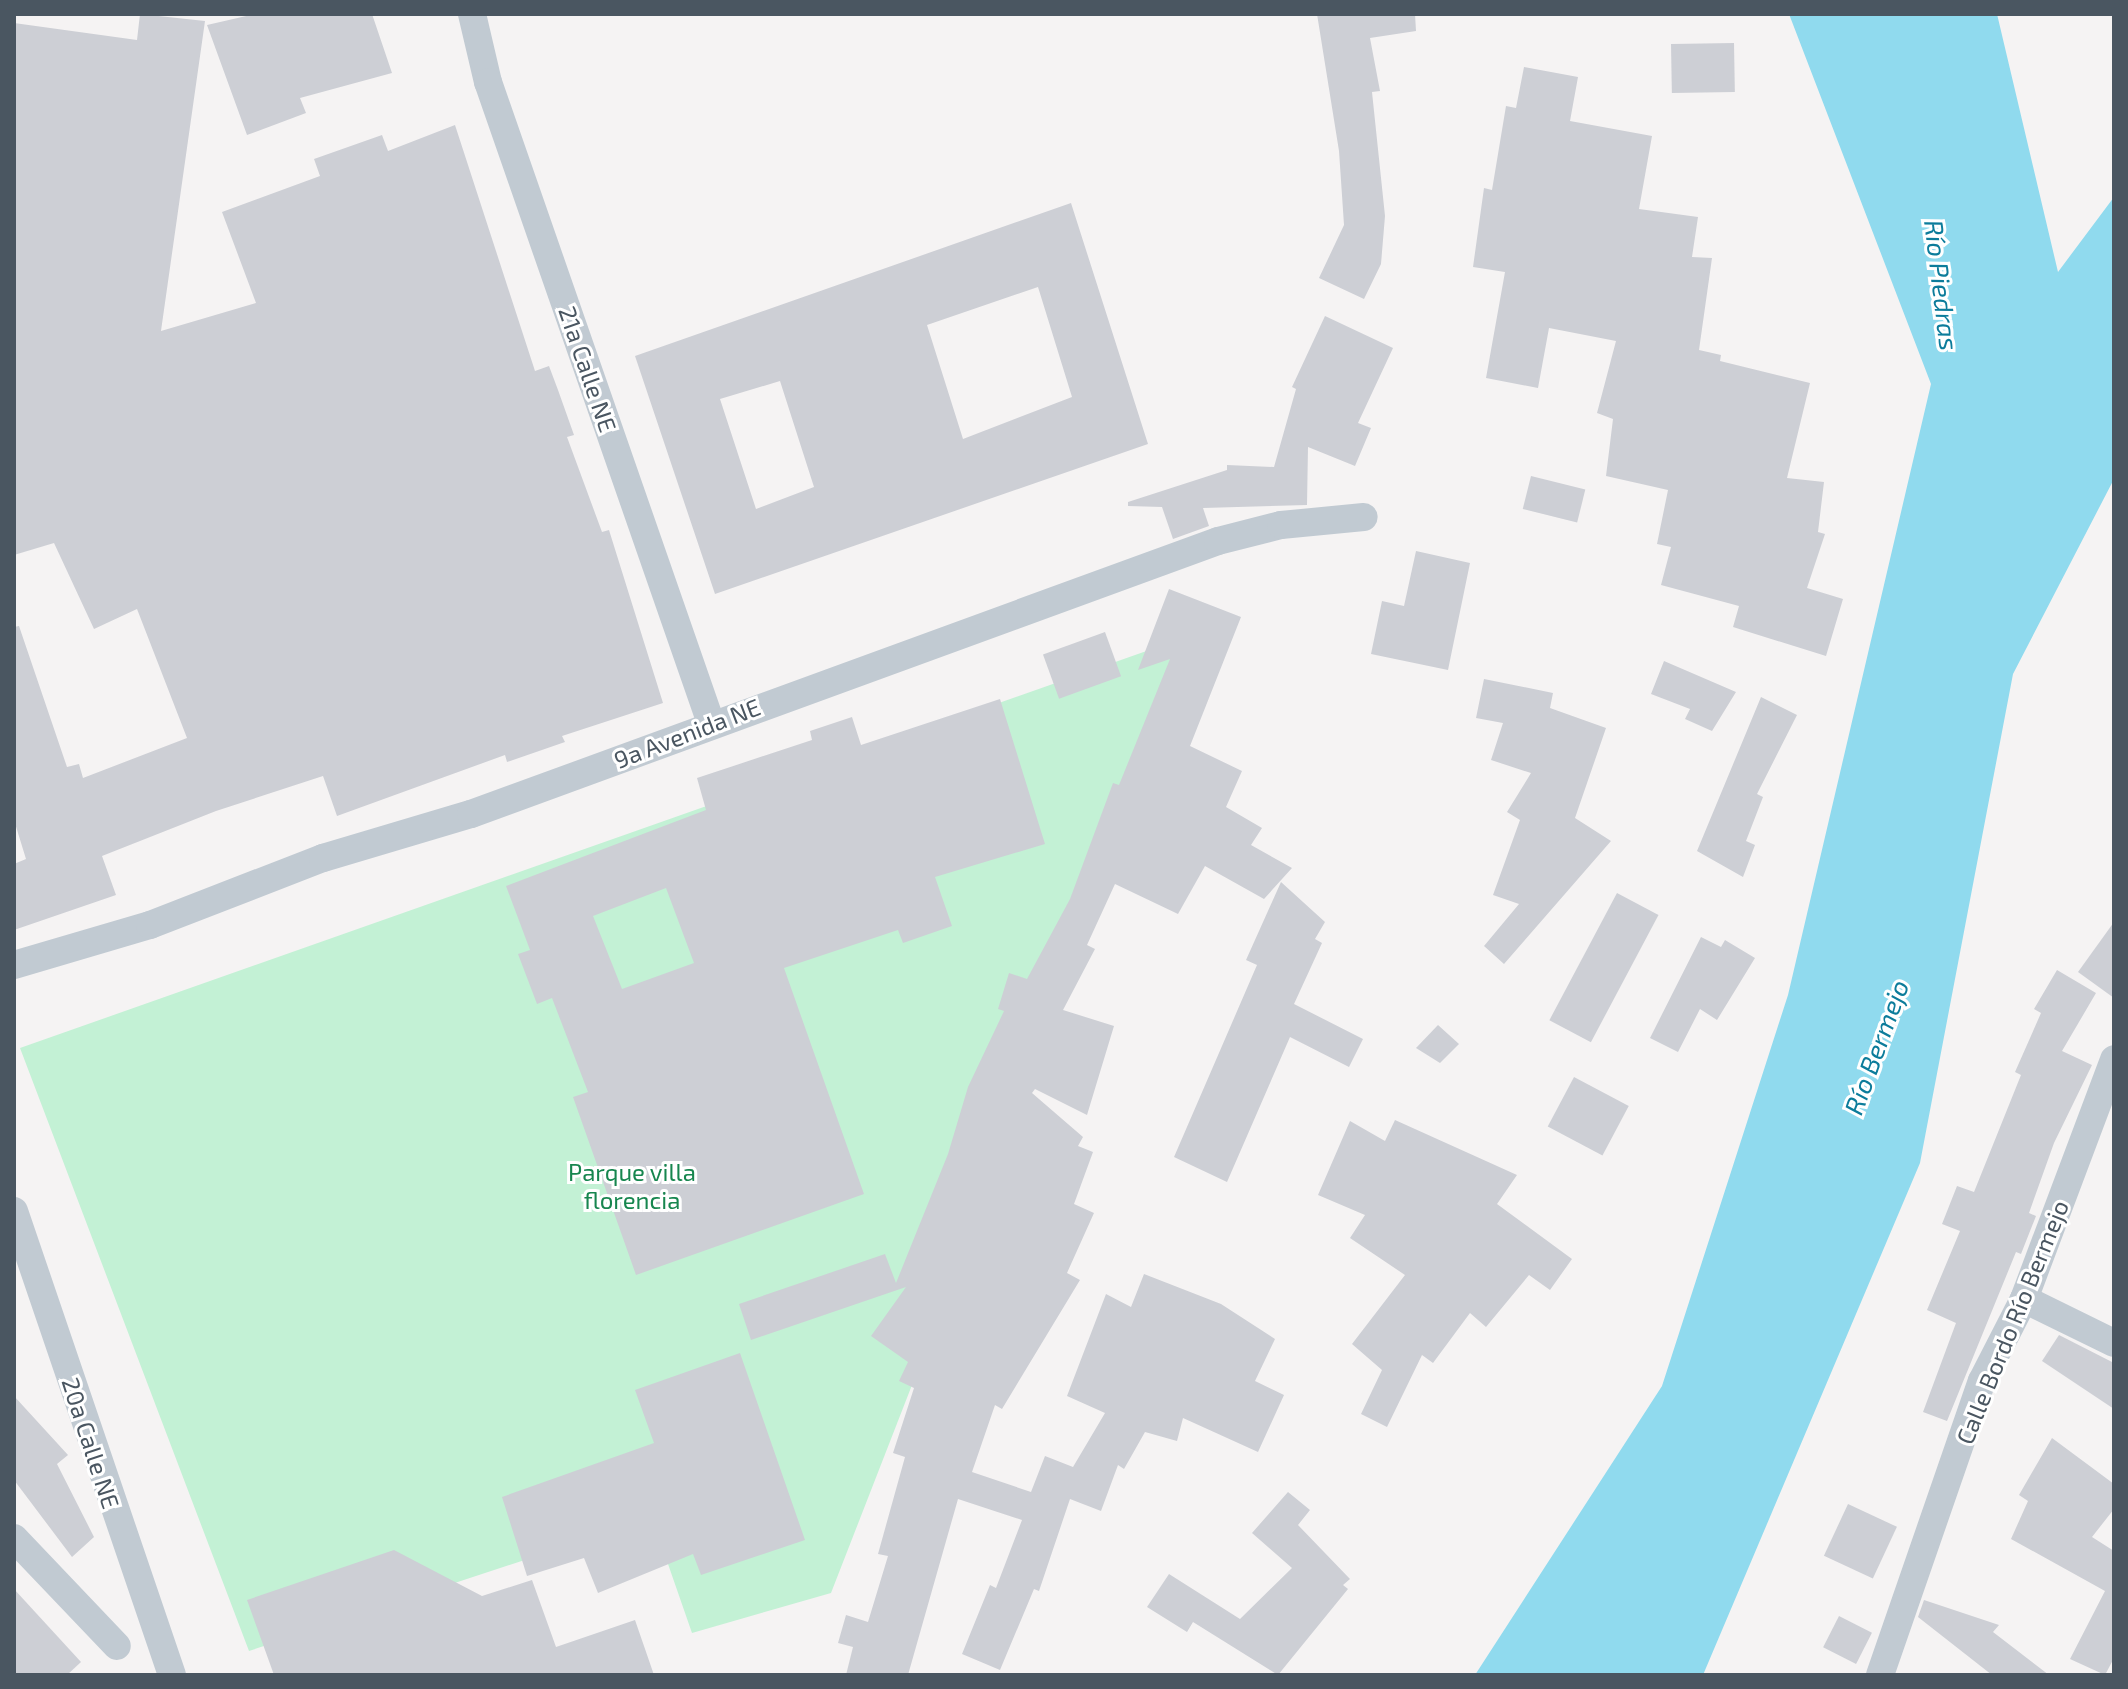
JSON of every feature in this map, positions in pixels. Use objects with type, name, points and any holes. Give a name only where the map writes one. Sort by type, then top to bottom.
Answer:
[{"type":"street","name":"21a Calle NE","points":[[472,14],[488,82],[711,723]]},
{"type":"street","name":"9a Avenida NE","points":[[14,965],[150,925],[323,858],[471,814],[711,723],[1218,541],[1281,525],[1364,517]]},
{"type":"street","name":"Calle Bordo Río Bermejo","points":[[1880,1675],[1982,1381],[2024,1299],[2114,1059]]},
{"type":"street","name":"20a Calle NE","points":[[14,1211],[172,1675]]},
{"type":"street","points":[[2024,1299],[2114,1343]]},
{"type":"street","points":[[14,1538],[117,1646]]},
{"type":"green space","name":"Parque villa florencia","points":[[1206,630],[831,1593],[692,1633],[652,1518],[249,1651],[20,1048]]},
{"type":"water","points":[[1789,14],[1997,14],[2058,272],[2114,197],[2114,479],[2013,674],[1920,1163],[1703,1675],[1475,1675],[1662,1386],[1788,995],[1931,384]]},
{"type":"building","points":[[140,14],[205,21],[161,331],[256,303],[222,212],[320,176],[314,159],[382,135],[388,151],[455,125],[535,371],[549,366],[574,435],[567,437],[602,532],[609,530],[663,703],[562,736],[565,742],[507,762],[505,755],[337,816],[323,776],[216,811],[102,856],[116,895],[14,930],[14,864],[26,859],[14,820],[14,627],[19,626],[67,767],[79,764],[83,778],[187,738],[137,609],[94,629],[54,543],[14,555],[14,23],[137,40]]},
{"type":"building","points":[[255,14],[372,14],[392,73],[300,98],[306,113],[247,135],[207,25]]},
{"type":"building","points":[[1317,14],[1415,14],[1416,31],[1370,38],[1380,91],[1372,92],[1385,216],[1381,264],[1364,299],[1319,278],[1344,225],[1339,151]]},
{"type":"building","points":[[1734,43],[1735,92],[1672,93],[1671,44]]},
{"type":"building","points":[[1524,67],[1578,77],[1570,121],[1652,136],[1639,209],[1698,217],[1692,257],[1712,258],[1699,350],[1721,355],[1720,361],[1810,383],[1787,478],[1824,482],[1818,532],[1825,534],[1807,588],[1843,599],[1826,656],[1733,627],[1739,606],[1661,585],[1671,547],[1657,544],[1668,490],[1606,476],[1613,419],[1597,413],[1616,341],[1549,328],[1538,388],[1486,378],[1505,272],[1473,267],[1484,188],[1492,190],[1506,106],[1516,108]]},
{"type":"building","points":[[1071,203],[1148,444],[715,594],[635,356]],"holes":[[[1038,287],[1072,397],[963,439],[927,325]],[[780,381],[814,487],[756,509],[720,399]]]},
{"type":"building","points":[[1325,316],[1393,348],[1358,423],[1371,428],[1355,466],[1308,447],[1307,505],[1203,508],[1209,526],[1173,539],[1162,507],[1128,506],[1128,502],[1227,470],[1227,465],[1274,467],[1296,389],[1292,387]]},
{"type":"building","points":[[1531,476],[1585,490],[1577,523],[1523,509]]},
{"type":"building","points":[[1416,551],[1470,563],[1448,670],[1371,654],[1382,601],[1404,606]]},
{"type":"building","points":[[1169,589],[1241,617],[1190,746],[1242,771],[1226,807],[1262,828],[1251,845],[1292,868],[1264,899],[1205,866],[1178,914],[1115,884],[1087,945],[1095,949],[1063,1010],[1114,1026],[1087,1115],[1035,1089],[1032,1093],[1083,1137],[1078,1146],[1093,1152],[1074,1204],[1094,1213],[1067,1273],[1080,1280],[1002,1409],[995,1405],[972,1472],[1031,1492],[1045,1456],[1073,1467],[1105,1413],[1067,1396],[1106,1294],[1131,1307],[1144,1274],[1221,1304],[1275,1339],[1255,1381],[1284,1395],[1258,1452],[1183,1418],[1177,1441],[1145,1432],[1124,1469],[1118,1465],[1101,1511],[1070,1499],[1039,1591],[1034,1589],[1000,1670],[962,1654],[990,1585],[996,1588],[1022,1520],[958,1499],[908,1675],[846,1675],[853,1647],[838,1643],[846,1615],[868,1622],[888,1556],[878,1554],[905,1457],[893,1453],[914,1388],[899,1381],[908,1362],[871,1336],[906,1287],[751,1340],[739,1304],[885,1254],[896,1283],[948,1154],[968,1087],[1004,1011],[998,1009],[1009,973],[1027,979],[1070,899],[1113,783],[1119,785],[1170,659],[1138,670]]},
{"type":"building","points":[[1105,632],[1121,676],[1059,699],[1043,655]]},
{"type":"building","points":[[1664,661],[1736,692],[1712,731],[1685,719],[1690,709],[1651,694]]},
{"type":"building","points":[[1484,679],[1553,693],[1550,708],[1606,728],[1575,818],[1611,841],[1504,964],[1484,946],[1519,904],[1493,895],[1520,820],[1507,812],[1531,773],[1491,760],[1503,723],[1476,718]]},
{"type":"building","points":[[1761,697],[1797,715],[1757,794],[1763,797],[1746,841],[1755,845],[1743,877],[1697,851]]},
{"type":"building","points":[[1000,699],[1045,844],[935,877],[952,926],[903,943],[898,930],[784,968],[864,1194],[636,1275],[573,1097],[588,1092],[552,998],[537,1004],[518,954],[530,950],[506,886],[706,810],[697,778],[812,740],[810,731],[852,717],[861,745]],"holes":[[[666,888],[694,963],[622,989],[593,916]]]},
{"type":"building","points":[[1281,882],[1325,922],[1315,939],[1322,943],[1294,1004],[1363,1039],[1349,1067],[1290,1037],[1227,1182],[1174,1157],[1257,965],[1246,960]]},
{"type":"building","points":[[1617,893],[1658,915],[1591,1042],[1549,1020]]},
{"type":"building","points":[[2114,922],[2114,998],[2078,972]]},
{"type":"building","points":[[1701,937],[1721,947],[1725,940],[1755,958],[1717,1020],[1700,1009],[1678,1052],[1650,1038]]},
{"type":"building","points":[[2057,970],[2096,993],[2062,1051],[2092,1065],[2054,1143],[2029,1213],[2036,1216],[2021,1254],[2016,1252],[1947,1421],[1923,1412],[1956,1323],[1927,1310],[1960,1231],[1942,1224],[1957,1186],[1974,1192],[2021,1075],[2015,1072],[2041,1013],[2034,1009]]},
{"type":"building","points":[[1438,1025],[1459,1044],[1440,1063],[1416,1048]]},
{"type":"building","points":[[1574,1077],[1629,1106],[1602,1156],[1548,1126]]},
{"type":"building","points":[[1395,1120],[1517,1175],[1497,1204],[1572,1259],[1550,1290],[1529,1275],[1486,1327],[1470,1313],[1433,1363],[1422,1355],[1387,1427],[1361,1414],[1382,1370],[1352,1344],[1405,1275],[1350,1238],[1365,1215],[1318,1195],[1350,1121],[1385,1141]]},
{"type":"building","points":[[2059,1335],[2114,1363],[2114,1409],[2042,1361]]},
{"type":"building","points":[[740,1353],[805,1540],[701,1575],[693,1554],[598,1593],[584,1558],[527,1576],[502,1497],[654,1443],[635,1390]]},
{"type":"building","points":[[14,1396],[68,1455],[57,1464],[94,1537],[72,1557],[14,1480]]},
{"type":"building","points":[[2052,1438],[2114,1484],[2114,1509],[2092,1537],[2114,1551],[2114,1658],[2105,1675],[2070,1659],[2105,1591],[2011,1539],[2028,1501],[2019,1495]]},
{"type":"building","points":[[1288,1492],[1310,1510],[1298,1525],[1350,1579],[1343,1585],[1348,1589],[1278,1675],[1193,1622],[1187,1632],[1147,1607],[1169,1574],[1240,1619],[1292,1568],[1252,1533]]},
{"type":"building","points":[[1848,1504],[1897,1527],[1873,1578],[1824,1556]]},
{"type":"building","points":[[394,1550],[482,1596],[532,1580],[556,1647],[635,1620],[654,1675],[274,1675],[247,1600]]},
{"type":"building","points":[[14,1589],[81,1662],[67,1675],[14,1675]]},
{"type":"building","points":[[1924,1600],[1999,1625],[1993,1632],[2049,1675],[1992,1675],[1918,1617]]},
{"type":"building","points":[[1839,1616],[1872,1633],[1856,1664],[1823,1647]]},
{"type":"water label","name":"Río Piedras","points":[[1942,285]]},
{"type":"water label","name":"Río Bermejo","points":[[1876,1047]]}]
